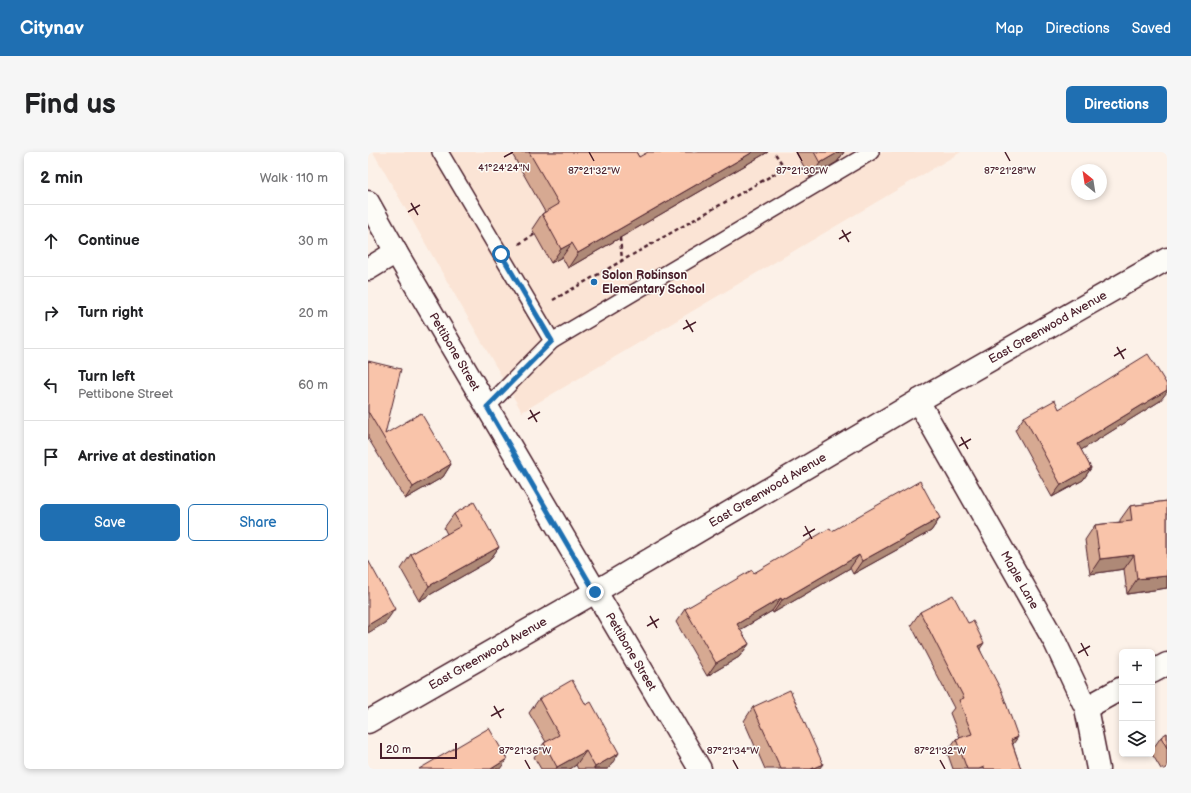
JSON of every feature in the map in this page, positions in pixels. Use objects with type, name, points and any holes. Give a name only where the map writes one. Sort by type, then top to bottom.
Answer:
[{"type":"street","name":"Pettibone Street","points":[[368,202],[700,769]]},
{"type":"street","points":[[368,269],[396,252]]},
{"type":"street","name":"East Greenwood Avenue","points":[[368,722],[595,592],[918,401],[1167,259]]},
{"type":"street","name":"Maple Lane","points":[[918,401],[1055,642],[1086,708],[1098,769]]},
{"type":"street","points":[[1155,670],[1167,664]]},
{"type":"street","points":[[1086,708],[1119,690]]},
{"type":"lane","points":[[440,152],[552,341]]},
{"type":"lane","points":[[487,407],[552,341],[871,152]]},
{"type":"path","points":[[535,311],[785,168],[774,152]]},
{"type":"path","points":[[620,238],[622,260]]},
{"type":"shaded area","name":"Solon Robinson Elementary School","points":[[373,152],[961,152],[522,412]]},
{"type":"building","name":"Solon Robinson Elementary School","points":[[529,152],[636,152],[639,157],[648,152],[753,152],[578,253],[572,243],[561,249],[542,214],[559,204]]},
{"type":"building","points":[[814,152],[839,152],[820,163]]},
{"type":"building","points":[[1148,354],[1167,385],[1167,390],[1078,444],[1091,468],[1061,485],[1024,417],[1055,400],[1059,409]]},
{"type":"building","points":[[368,361],[401,369],[385,434],[421,413],[451,464],[413,487],[368,413]]},
{"type":"building","points":[[920,481],[940,518],[862,561],[859,555],[782,600],[781,598],[737,624],[749,644],[716,663],[685,609],[752,570],[754,573],[830,528],[832,531]]},
{"type":"building","points":[[1167,501],[1167,576],[1137,579],[1134,555],[1100,559],[1095,525],[1132,521],[1130,506]]},
{"type":"building","points":[[474,502],[499,547],[429,586],[411,554],[461,526],[454,514]]},
{"type":"building","points":[[368,560],[395,609],[368,625]]},
{"type":"building","points":[[953,595],[968,623],[973,621],[984,643],[978,646],[1002,692],[1018,737],[1011,740],[1021,769],[984,769],[984,767],[979,769],[967,769],[956,739],[972,734],[959,700],[964,698],[920,612]]},
{"type":"building","points":[[572,680],[586,705],[591,702],[619,753],[595,767],[586,751],[557,767],[544,743],[559,735],[539,699]]},
{"type":"building","points":[[790,690],[823,764],[811,769],[781,769],[753,707]]},
{"type":"building","points":[[489,728],[507,759],[491,769],[419,769]]},
{"type":"building","points":[[1167,733],[1167,748],[1161,737]]},
{"type":"place","name":"Solon Robinson Elementary School","points":[[594,282]]},
{"type":"route","points":[[501,254],[552,341],[487,407],[595,592]]}]
